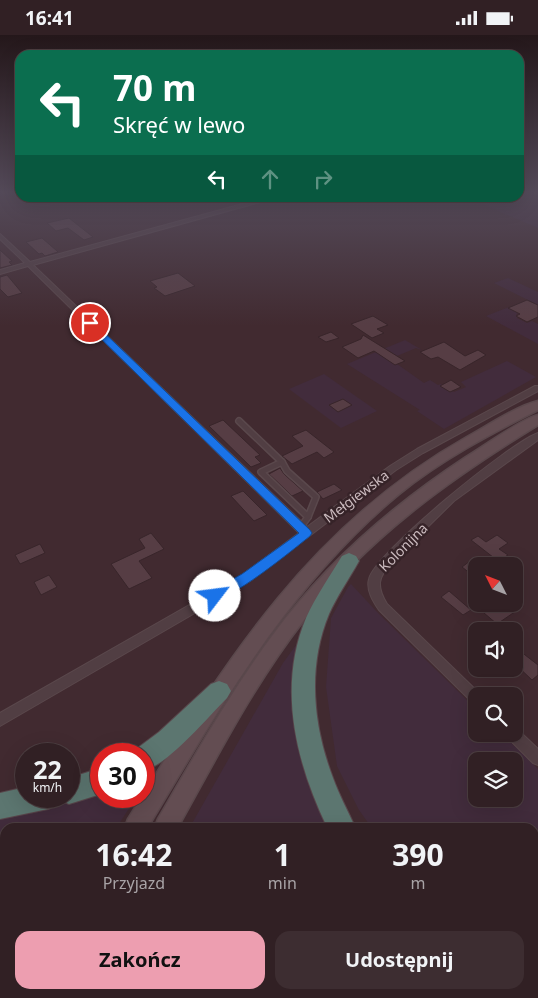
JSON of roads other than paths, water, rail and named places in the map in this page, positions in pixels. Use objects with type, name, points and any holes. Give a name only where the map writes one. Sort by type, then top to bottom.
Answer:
[{"type":"highway","points":[[339,823],[325,794],[308,741],[305,717],[304,672],[315,623],[349,561]]},
{"type":"highway","points":[[155,750],[219,691]]},
{"type":"highway","points":[[0,806],[15,803]]},
{"type":"main road","points":[[138,823],[219,691],[248,648],[319,560],[362,518],[405,483],[441,458],[538,405]]},
{"type":"main road","points":[[168,823],[228,720],[277,644],[304,608],[349,561],[396,517],[437,484],[538,419]]},
{"type":"street","points":[[0,236],[303,531]]},
{"type":"street","points":[[0,272],[133,236]]},
{"type":"street","name":"Mełgiewska","points":[[0,720],[246,578],[303,531],[406,460],[462,427],[538,389]]},
{"type":"street","name":"Kolonijna","points":[[468,690],[383,607],[376,596],[374,580],[378,570],[388,559],[451,499],[538,436]]},
{"type":"street","points":[[521,742],[538,758]]},
{"type":"lane","points":[[239,421],[282,462],[287,471],[316,497],[303,531]]},
{"type":"lane","points":[[282,462],[261,472],[308,517]]}]
